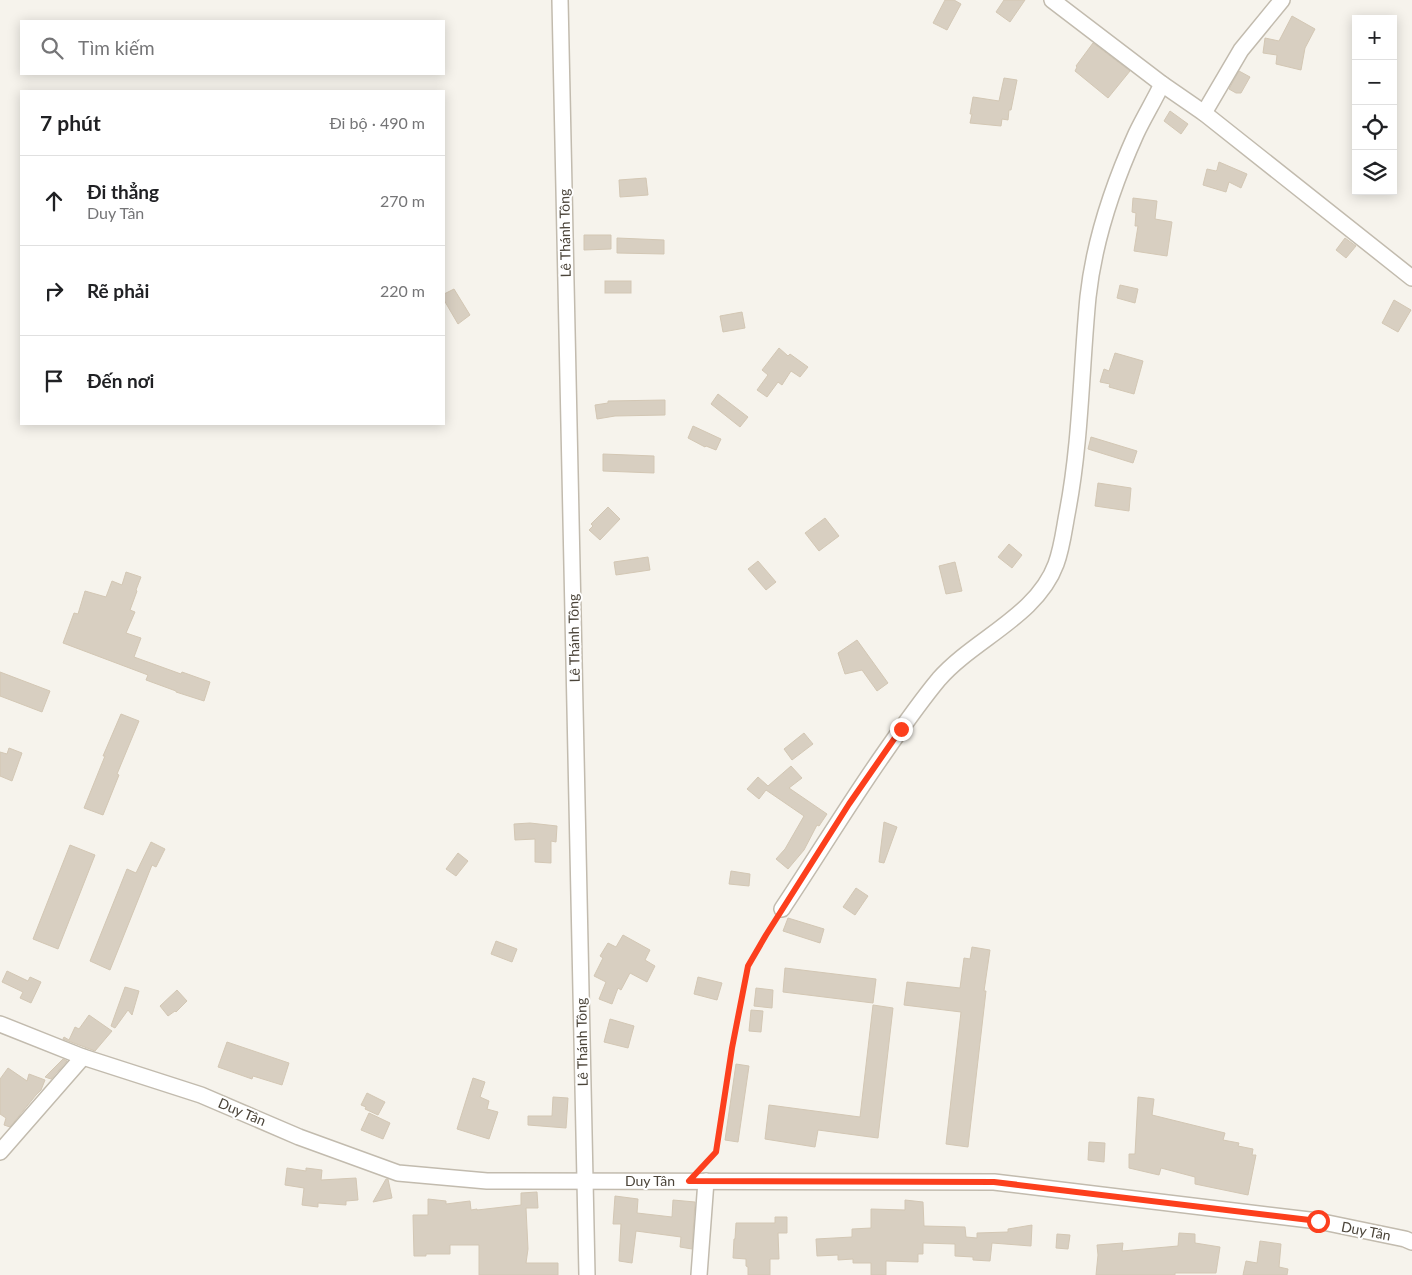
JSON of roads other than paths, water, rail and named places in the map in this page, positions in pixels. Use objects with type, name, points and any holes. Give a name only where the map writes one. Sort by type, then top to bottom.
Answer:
[{"type":"street","name":"Lê Thánh Tông","points":[[560,0],[587,1275]]},
{"type":"street","points":[[1052,0],[1162,84],[1204,113],[1412,278]]},
{"type":"street","points":[[1204,113],[1241,50],[1282,0]]},
{"type":"street","points":[[782,909],[849,804],[901,729],[940,679],[975,647],[1022,611],[1043,589],[1056,566],[1073,482],[1089,295],[1096,255],[1111,200],[1124,163],[1136,134],[1162,84]]},
{"type":"street","name":"Duy Tân","points":[[0,1024],[83,1057],[201,1095],[299,1137],[398,1173],[487,1181],[994,1182],[1318,1221],[1404,1238],[1412,1242]]},
{"type":"street","points":[[0,1152],[83,1057]]},
{"type":"street","points":[[700,1275],[706,1181]]}]
